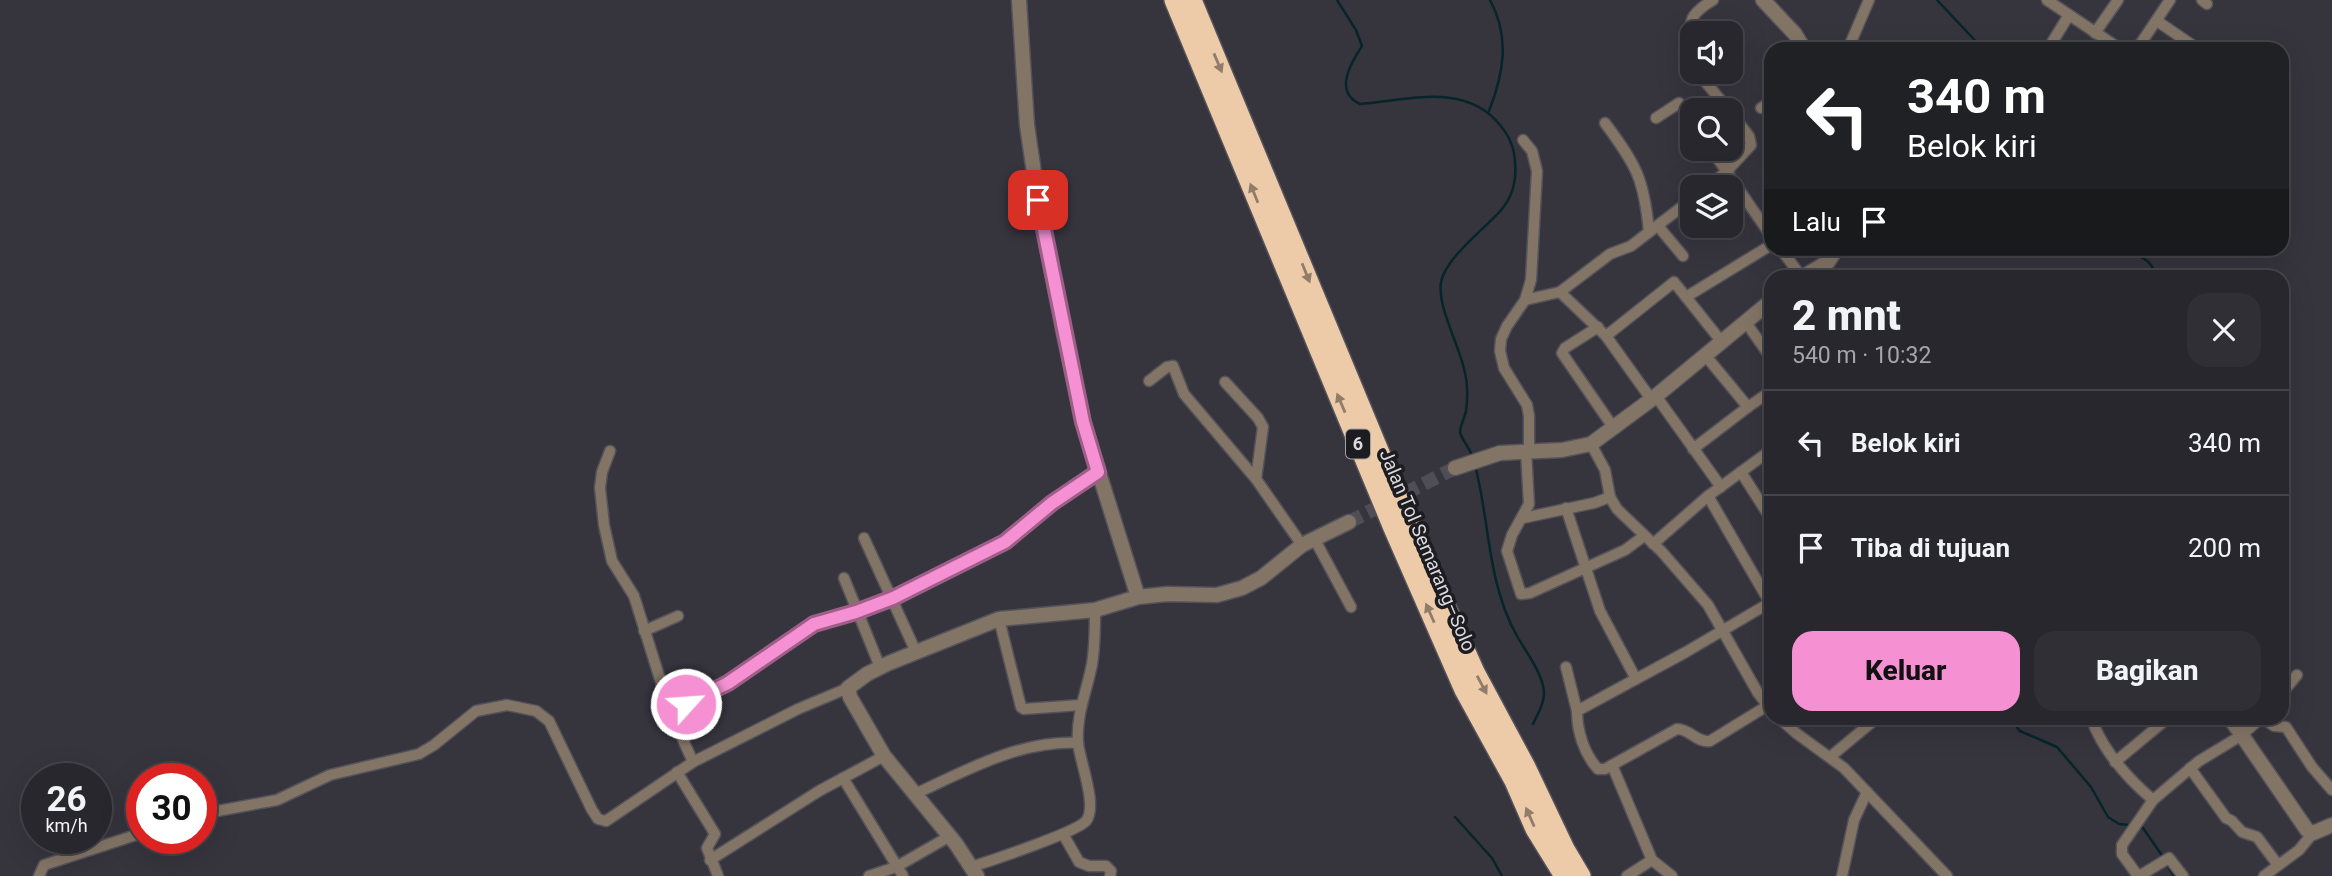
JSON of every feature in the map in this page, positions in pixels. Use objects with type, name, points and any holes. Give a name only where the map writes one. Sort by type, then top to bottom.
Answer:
[{"type":"highway","name":"Jalan Tol Semarang–Solo","points":[[1174,0],[1382,502],[1464,690],[1514,781],[1535,829],[1564,876]]},
{"type":"highway","name":"Jalan Tol Semarang–Solo","points":[[1192,0],[1407,518],[1475,671],[1526,767],[1564,849],[1581,876]]},
{"type":"street","points":[[1019,0],[1027,125],[1038,200],[1083,422],[1138,597]]},
{"type":"street","points":[[1691,21],[1699,8],[1713,0]]},
{"type":"street","points":[[1763,0],[1800,42]]},
{"type":"street","points":[[1850,42],[1869,0]]},
{"type":"street","points":[[2047,0],[2095,33],[2101,42]]},
{"type":"street","points":[[2095,33],[2118,0]]},
{"type":"street","points":[[2142,42],[2171,0]]},
{"type":"street","points":[[2052,42],[2069,15]]},
{"type":"street","points":[[2157,21],[2188,42]]},
{"type":"street","points":[[1707,84],[1719,98]]},
{"type":"street","points":[[1656,118],[1680,104]]},
{"type":"street","points":[[1605,123],[1635,166],[1643,186],[1653,229],[1683,256]]},
{"type":"street","points":[[1743,128],[1751,145],[1743,154]]},
{"type":"street","points":[[1523,139],[1532,151],[1537,171],[1531,280],[1525,300],[1507,326],[1500,351],[1504,368],[1527,405],[1529,416],[1529,501],[1507,551],[1521,594],[1530,593],[1625,550],[1644,536]]},
{"type":"street","points":[[1719,161],[1764,226]]},
{"type":"street","points":[[1722,175],[1736,161]]},
{"type":"street","points":[[1525,300],[1560,292],[1610,254],[1631,246],[1680,208]]},
{"type":"street","points":[[1686,297],[1764,249]]},
{"type":"street","points":[[1786,256],[1797,270]]},
{"type":"street","points":[[1606,336],[1673,282],[1721,341]]},
{"type":"street","points":[[1560,292],[1606,336],[1721,487]]},
{"type":"street","points":[[1455,468],[1500,453],[1562,450],[1591,444],[1764,306]]},
{"type":"street","points":[[1745,321],[1764,348]]},
{"type":"street","points":[[1598,327],[1565,348],[1562,353],[1614,428]]},
{"type":"street","points":[[1705,355],[1748,407]]},
{"type":"street","points":[[1149,381],[1173,366],[1184,394],[1308,543],[1351,607]]},
{"type":"street","points":[[1225,382],[1263,427],[1256,479]]},
{"type":"street","points":[[1693,449],[1764,396]]},
{"type":"street","points":[[1591,444],[1606,475],[1610,497],[1625,519],[1693,586],[1764,700]]},
{"type":"street","points":[[610,451],[601,477],[601,504],[612,561],[634,596],[670,711],[693,762]]},
{"type":"street","points":[[1653,544],[1708,496],[1764,455]]},
{"type":"street","points":[[670,711],[728,683],[814,624],[893,598],[1005,542],[1052,503],[1098,472]]},
{"type":"street","points":[[1741,472],[1764,508]]},
{"type":"street","points":[[1708,496],[1764,592]]},
{"type":"street","points":[[1523,518],[1610,497]]},
{"type":"street","points":[[1566,509],[1600,611],[1636,679]]},
{"type":"street","points":[[217,811],[277,800],[330,775],[419,754],[476,711],[507,705],[536,711],[549,721],[592,810],[602,820],[608,820],[693,762],[798,709],[848,688],[880,667],[916,652],[999,619],[1095,610],[1138,597],[1227,593],[1249,585],[1308,543],[1349,522]]},
{"type":"street","points":[[864,538],[916,652]]},
{"type":"street","points":[[844,579],[880,667]]},
{"type":"street","points":[[1577,711],[1764,606]]},
{"type":"street","points":[[848,688],[850,697],[884,756],[950,836],[974,871],[1082,826],[1089,818],[1091,807],[1078,743],[1080,705],[1094,649],[1095,610]]},
{"type":"street","points":[[644,631],[678,616]]},
{"type":"street","points":[[999,619],[1021,707],[1024,709],[1080,705]]},
{"type":"street","points":[[1566,667],[1584,747],[1595,766],[1601,770],[1677,729],[1684,729],[1703,742],[1710,741],[1764,711]]},
{"type":"street","points":[[2289,685],[2297,675]]},
{"type":"street","points":[[1787,725],[1844,768],[1947,876]]},
{"type":"street","points":[[1830,757],[1865,725]]},
{"type":"street","points":[[2094,725],[2115,762],[2132,782],[2153,800]]},
{"type":"street","points":[[2115,762],[2160,725]]},
{"type":"street","points":[[2236,725],[2301,823],[2314,833]]},
{"type":"street","points":[[2183,876],[2171,859],[2164,860],[2138,876],[2121,850],[2133,825],[2153,800],[2190,768],[2254,725]]},
{"type":"street","points":[[2272,725],[2286,727],[2307,760],[2332,790]]},
{"type":"street","points":[[915,794],[973,767],[1014,752],[1050,743],[1078,743]]},
{"type":"street","points":[[710,860],[843,778],[884,756]]},
{"type":"street","points":[[1612,765],[1652,859],[1672,876]]},
{"type":"street","points":[[2190,768],[2225,818],[2232,821],[2242,832],[2257,837],[2278,865]]},
{"type":"street","points":[[677,772],[715,834],[707,848],[718,876]]},
{"type":"street","points":[[843,778],[899,872]]},
{"type":"street","points":[[1842,876],[1854,820],[1867,792]]},
{"type":"street","points":[[2264,876],[2299,850],[2314,833],[2332,825]]},
{"type":"street","points":[[1063,834],[1077,861],[1089,866],[1106,866],[1111,871],[1110,876]]},
{"type":"street","points":[[869,876],[899,872],[950,836]]},
{"type":"street","points":[[39,876],[44,865],[126,839]]},
{"type":"street","points":[[1628,876],[1652,859]]},
{"type":"waterway","points":[[1337,0],[1356,30],[1362,46],[1347,77],[1346,85],[1352,99],[1360,104],[1435,97],[1471,103],[1500,125],[1513,149],[1514,182],[1507,203],[1458,253],[1444,272],[1441,282],[1442,302],[1466,379],[1466,411],[1460,432],[1472,456]]},
{"type":"waterway","points":[[1489,111],[1503,55],[1500,28],[1490,0]]},
{"type":"waterway","points":[[1937,0],[1976,42]]},
{"type":"waterway","points":[[2139,256],[2154,270]]},
{"type":"waterway","points":[[1475,465],[1500,595],[1507,616],[1538,672],[1543,687],[1543,702],[1533,724]]},
{"type":"waterway","points":[[2015,725],[2020,731],[2057,747],[2091,787],[2108,817],[2119,824],[2130,825]]},
{"type":"waterway","points":[[1455,817],[1492,858],[1502,876]]},
{"type":"waterway","points":[[2140,827],[2163,857]]},
{"type":"waterway","points":[[2166,863],[2174,876]]},
{"type":"tunnel","points":[[1349,522],[1455,468]]},
{"type":"route","points":[[686,704],[728,683],[814,624],[893,598],[1005,542],[1052,503],[1098,472],[1083,422],[1038,200]]}]
